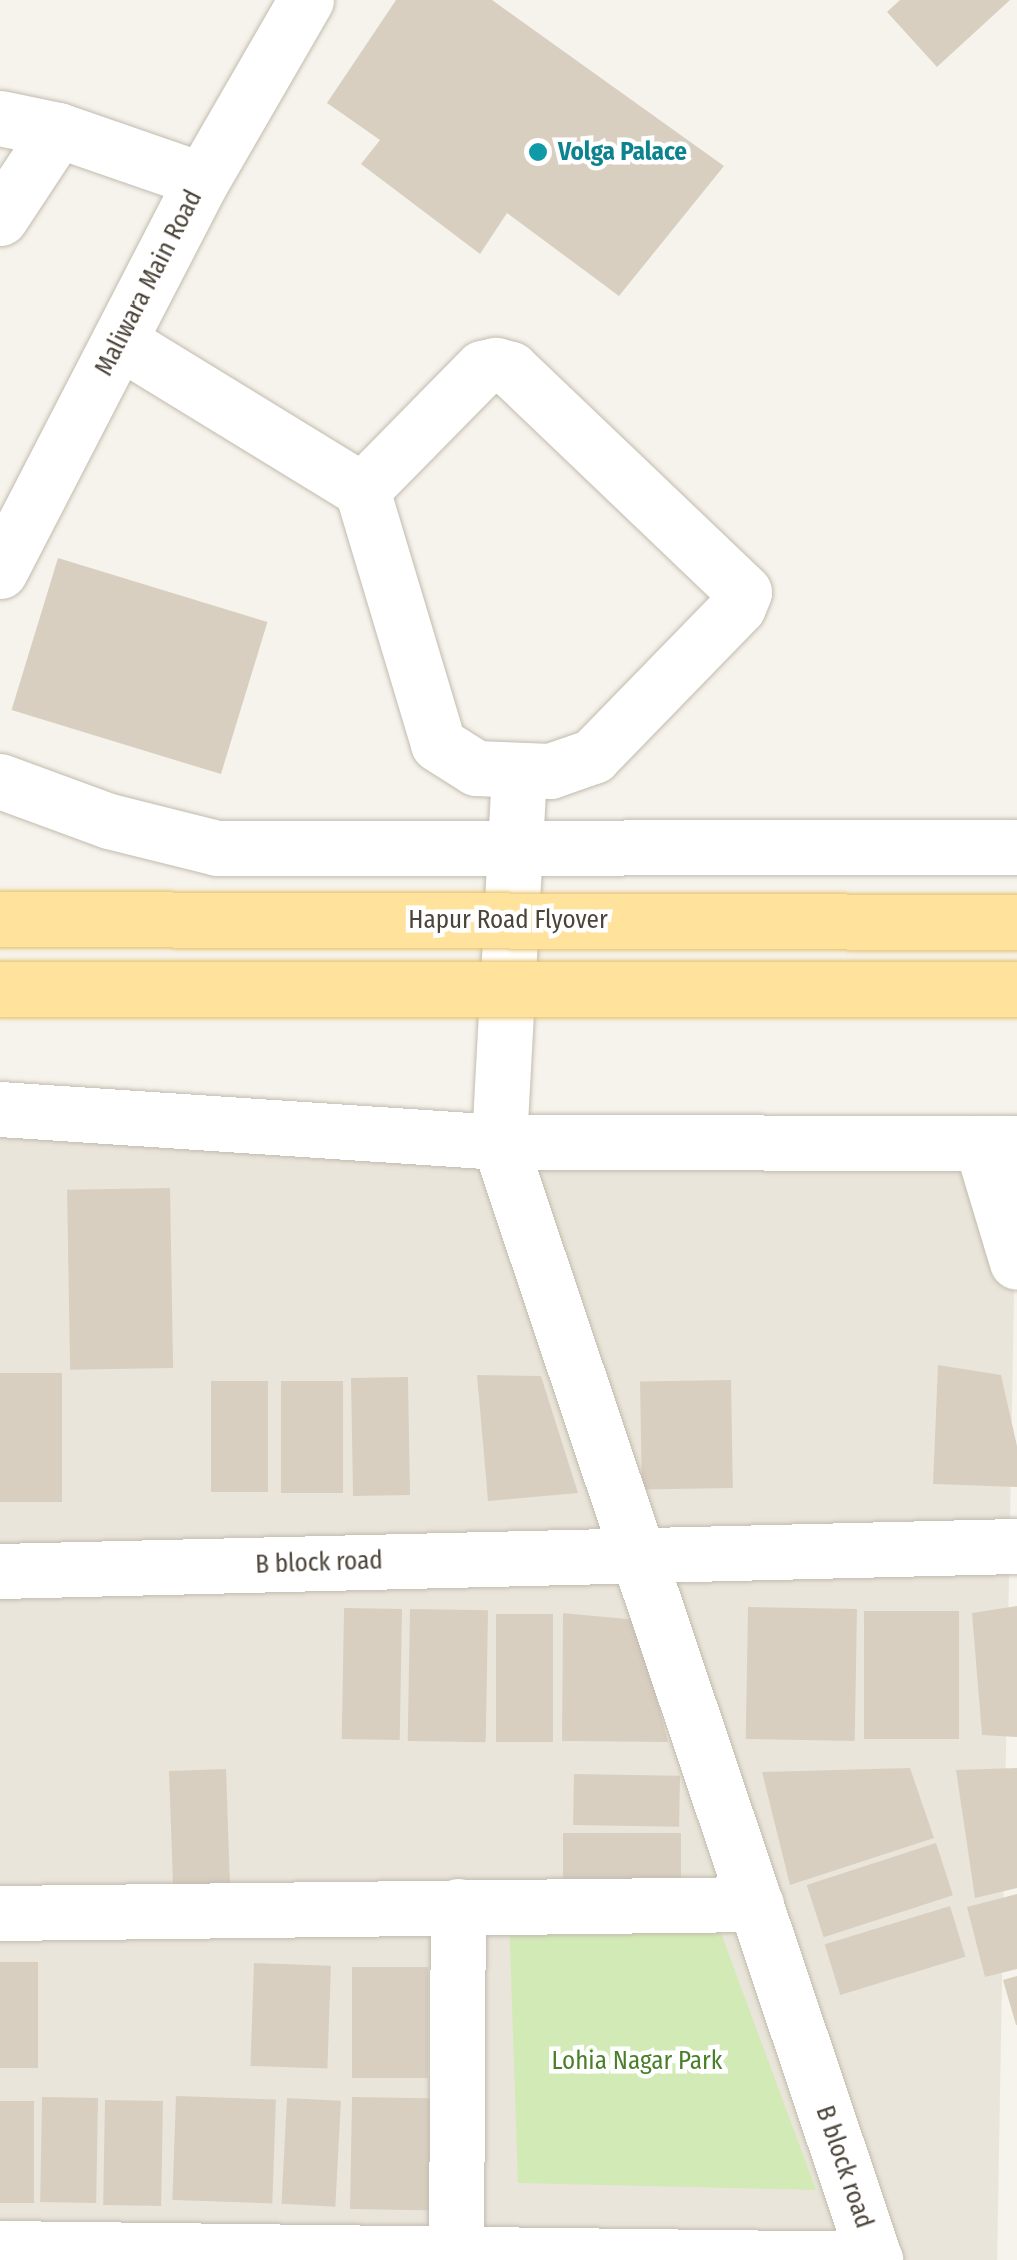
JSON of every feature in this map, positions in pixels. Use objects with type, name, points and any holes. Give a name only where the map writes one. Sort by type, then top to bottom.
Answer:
[{"type":"main road","name":"Hapur Road Flyover","points":[[0,919],[1017,922]]},
{"type":"main road","points":[[0,989],[1017,989]]},
{"type":"street","name":"Maliwara Main Road","points":[[0,571],[202,180],[306,0]]},
{"type":"street","points":[[0,118],[58,130],[202,180]]},
{"type":"street","points":[[0,218],[58,130]]},
{"type":"street","points":[[119,341],[362,490],[438,744],[476,768],[535,771],[593,756],[738,607],[744,592],[738,581],[512,370],[496,364],[482,368],[362,490]]},
{"type":"street","points":[[499,1142],[537,851],[535,771]]},
{"type":"street","points":[[0,780],[109,822],[217,848],[537,851],[1017,847]]},
{"type":"street","points":[[0,1110],[499,1142],[999,1143],[1017,1262]]},
{"type":"street","name":"B block road","points":[[0,2248],[456,2257],[875,2259],[499,1142]]},
{"type":"street","name":"B block road","points":[[0,1571],[1017,1546]]},
{"type":"street","points":[[0,1913],[756,1904]]},
{"type":"street","points":[[456,2257],[458,1906]]},
{"type":"shaded area","points":[[0,1111],[1017,1129],[997,2260],[0,2260]]},
{"type":"green space","name":"Lohia Nagar Park","points":[[509,1915],[718,1925],[816,2190],[518,2183]]},
{"type":"building","name":"Volga Palace","points":[[396,0],[492,0],[724,166],[619,296],[507,213],[480,254],[361,164],[380,140],[327,103]]},
{"type":"building","points":[[900,0],[1010,0],[937,67],[887,12]]},
{"type":"building","points":[[58,558],[267,622],[221,774],[12,710]]},
{"type":"building","points":[[170,1188],[173,1368],[70,1370],[67,1190]]},
{"type":"building","points":[[938,1365],[1001,1375],[1017,1446],[1017,1487],[933,1484]]},
{"type":"building","points":[[0,1373],[62,1373],[62,1502],[0,1502]]},
{"type":"building","points":[[477,1375],[541,1376],[578,1493],[488,1501]]},
{"type":"building","points":[[408,1377],[410,1495],[353,1496],[351,1378]]},
{"type":"building","points":[[731,1380],[733,1488],[642,1490],[640,1382]]},
{"type":"building","points":[[211,1381],[268,1381],[268,1492],[211,1492]]},
{"type":"building","points":[[281,1381],[343,1381],[343,1493],[281,1493]]},
{"type":"building","points":[[1017,1606],[1017,1737],[982,1735],[972,1613]]},
{"type":"building","points":[[748,1607],[857,1609],[855,1741],[746,1739]]},
{"type":"building","points":[[344,1608],[402,1609],[400,1740],[342,1739]]},
{"type":"building","points":[[410,1609],[488,1610],[486,1742],[408,1741]]},
{"type":"building","points":[[864,1611],[959,1611],[959,1739],[864,1739]]},
{"type":"building","points":[[563,1613],[637,1620],[668,1742],[562,1741]]},
{"type":"building","points":[[496,1614],[553,1614],[553,1742],[496,1742]]},
{"type":"building","points":[[910,1768],[934,1838],[790,1885],[762,1772]]},
{"type":"building","points":[[1017,1768],[1017,1888],[975,1898],[956,1770]]},
{"type":"building","points":[[226,1769],[230,1896],[173,1898],[169,1771]]},
{"type":"building","points":[[574,1774],[680,1776],[679,1827],[573,1825]]},
{"type":"building","points":[[563,1833],[681,1833],[681,1891],[563,1891]]},
{"type":"building","points":[[936,1843],[953,1895],[824,1937],[807,1885]]},
{"type":"building","points":[[1017,1894],[1017,1969],[985,1977],[967,1907]]},
{"type":"building","points":[[950,1906],[965,1957],[840,1995],[825,1944]]},
{"type":"building","points":[[0,1962],[38,1962],[38,2068],[0,2068]]},
{"type":"building","points":[[254,1963],[331,1966],[327,2069],[250,2066]]},
{"type":"building","points":[[352,1967],[428,1967],[428,2078],[352,2078]]},
{"type":"building","points":[[1017,1976],[1017,2025],[1016,2025],[1003,1980]]},
{"type":"building","points":[[176,2096],[276,2099],[272,2203],[172,2200]]},
{"type":"building","points":[[42,2097],[98,2098],[96,2203],[40,2202]]},
{"type":"building","points":[[352,2097],[440,2099],[438,2211],[350,2209]]},
{"type":"building","points":[[287,2098],[341,2101],[335,2207],[281,2204]]},
{"type":"building","points":[[105,2100],[163,2101],[161,2206],[103,2205]]},
{"type":"building","points":[[0,2101],[34,2101],[34,2203],[0,2203]]},
{"type":"place","name":"Volga Palace","points":[[538,152]]}]
